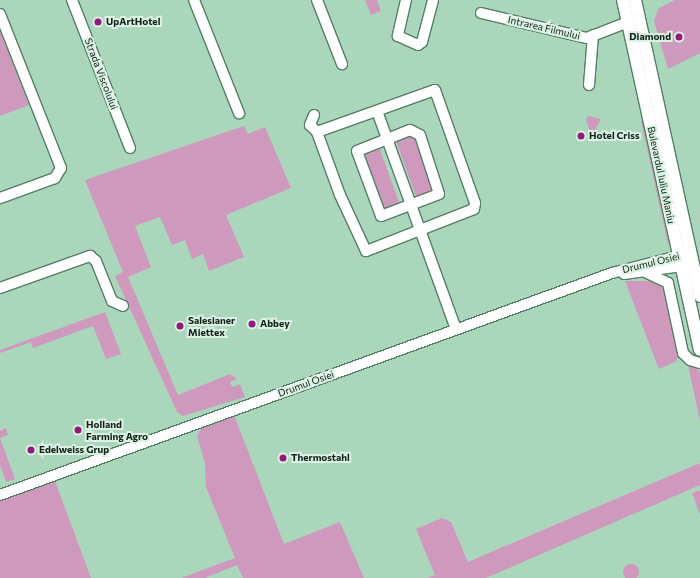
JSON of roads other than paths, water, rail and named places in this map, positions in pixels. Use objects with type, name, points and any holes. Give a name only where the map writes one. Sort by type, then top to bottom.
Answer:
[{"type":"main road","name":"Bulevardul Iuliu Maniu","points":[[623,0],[628,22],[646,75]]},
{"type":"main road","name":"Bulevardul Iuliu Maniu","points":[[635,0],[646,75],[686,260],[700,350]]},
{"type":"main road","name":"Bulevardul Iuliu Maniu","points":[[686,260],[700,296]]},
{"type":"street","name":"Strada Viscolului","points":[[72,0],[130,148]]},
{"type":"street","points":[[194,0],[239,113]]},
{"type":"street","points":[[317,0],[342,64]]},
{"type":"street","points":[[406,0],[398,36],[418,45],[422,42],[433,0]]},
{"type":"street","name":"Intrarea Filmului","points":[[481,13],[587,38],[628,22]]},
{"type":"street","points":[[0,14],[61,168],[55,178],[0,198]]},
{"type":"street","points":[[589,85],[593,35]]},
{"type":"street","points":[[314,116],[310,125],[317,132],[363,249],[368,251],[469,214],[475,206],[435,90],[317,132]]},
{"type":"street","points":[[377,111],[456,329]]},
{"type":"street","points":[[410,130],[417,132],[432,169],[439,194],[411,207],[381,216],[370,191],[357,151],[410,130]]},
{"type":"street","points":[[0,288],[90,256],[96,261],[112,301],[123,306]]},
{"type":"street","name":"Drumul Osiei","points":[[612,273],[647,273],[686,260]]},
{"type":"street","name":"Drumul Osiei","points":[[0,495],[612,273],[686,260]]},
{"type":"street","points":[[647,273],[668,283],[683,353],[690,360],[700,363]]},
{"type":"place","name":"UpArtHotel","points":[[98,22]]},
{"type":"place","name":"Diamond","points":[[679,37]]},
{"type":"place","name":"Hotel Criss","points":[[581,136]]},
{"type":"place","name":"Abbey","points":[[252,324]]},
{"type":"place","name":"Salesianer Miettex","points":[[180,326]]},
{"type":"place","name":"Holland Farming Agro","points":[[78,430]]},
{"type":"place","name":"Edelweiss Grup","points":[[31,450]]},
{"type":"place","name":"Thermostahl","points":[[283,458]]}]
